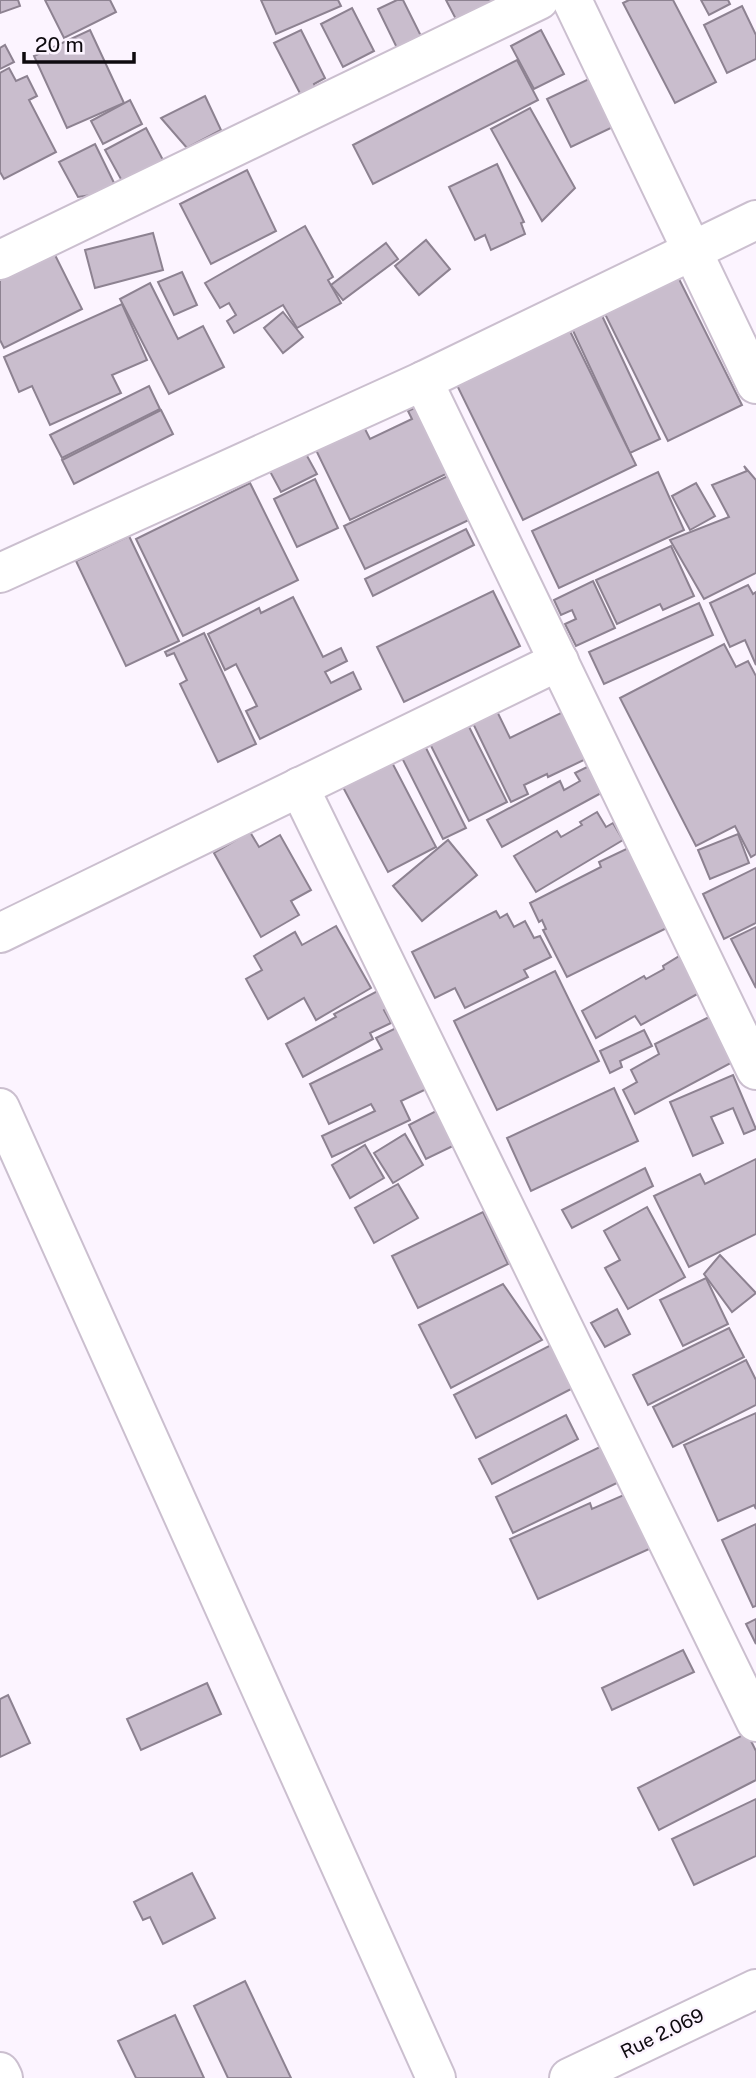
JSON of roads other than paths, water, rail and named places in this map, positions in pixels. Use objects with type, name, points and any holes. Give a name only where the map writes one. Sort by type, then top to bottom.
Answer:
[{"type":"street","points":[[0,260],[539,0]]},
{"type":"street","points":[[572,0],[756,384]]},
{"type":"street","points":[[0,573],[423,381],[756,220]]},
{"type":"street","points":[[423,381],[756,1070]]},
{"type":"street","points":[[0,933],[559,661]]},
{"type":"street","points":[[299,787],[756,1722]]},
{"type":"street","points":[[0,1108],[436,2078]]},
{"type":"street","name":"Rue 2.069","points":[[569,2078],[756,1989]]},
{"type":"street","points":[[0,2072],[3,2078]]}]
